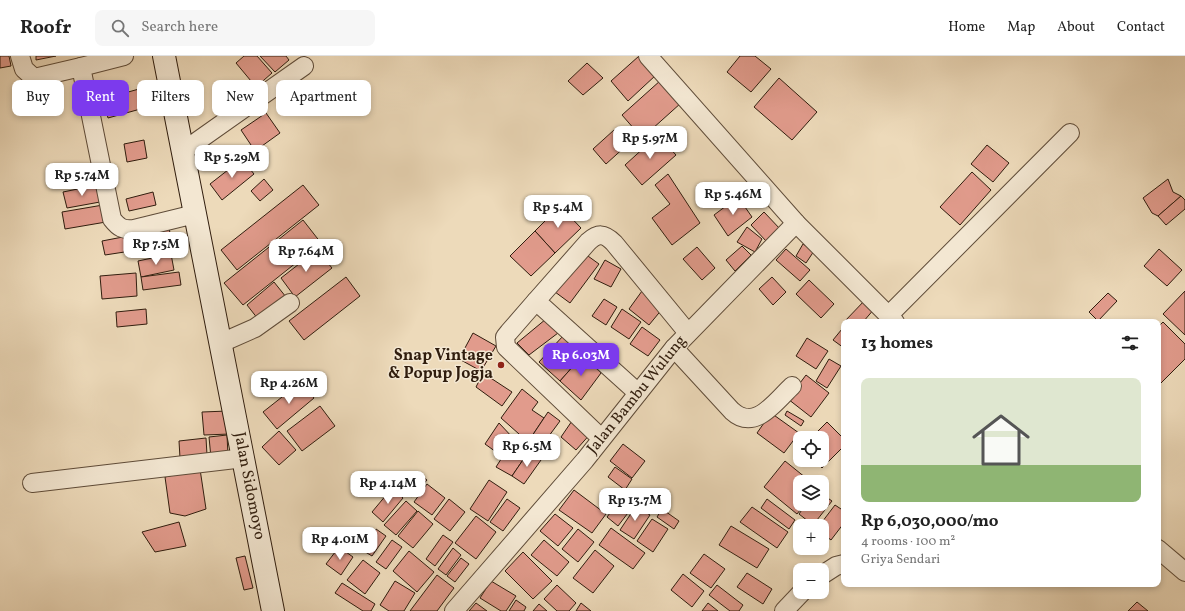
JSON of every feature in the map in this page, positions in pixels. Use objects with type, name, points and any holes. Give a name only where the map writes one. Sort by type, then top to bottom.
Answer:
[{"type":"main road","name":"Jalan Sidomoyo","points":[[164,56],[273,611]]},
{"type":"street","points":[[20,56],[24,69],[34,78],[81,68],[124,56]]},
{"type":"street","points":[[648,56],[796,223],[892,318],[1070,133]]},
{"type":"street","points":[[182,152],[304,66]]},
{"type":"street","points":[[81,68],[112,220],[119,227],[130,230],[195,214]]},
{"type":"street","name":"Jalan Bambu Wulung","points":[[454,611],[638,394],[674,348],[796,223]]},
{"type":"street","points":[[601,438],[506,348],[505,338],[509,332],[588,242],[598,234],[602,234],[614,243],[688,333]]},
{"type":"street","points":[[536,301],[638,394]]},
{"type":"street","points":[[221,343],[255,328],[290,303]]},
{"type":"street","points":[[674,348],[732,411],[743,418],[749,419],[761,416],[792,386]]},
{"type":"street","points":[[32,483],[244,458]]},
{"type":"street","points":[[1161,552],[1185,572]]},
{"type":"street","points":[[829,570],[841,565]]},
{"type":"street","points":[[784,611],[795,599]]},
{"type":"building","points":[[0,56],[9,56],[11,66],[0,68]]},
{"type":"building","points":[[36,56],[56,56],[36,60]]},
{"type":"building","points":[[244,56],[257,56],[272,73],[264,80],[250,80],[236,63]]},
{"type":"building","points":[[260,56],[286,56],[289,60],[275,72]]},
{"type":"building","points":[[639,56],[656,75],[628,101],[611,81]]},
{"type":"building","points":[[740,56],[755,56],[771,69],[751,92],[727,72]]},
{"type":"building","points":[[587,63],[603,78],[583,95],[568,81]]},
{"type":"building","points":[[779,78],[817,112],[792,140],[754,107]]},
{"type":"building","points":[[661,80],[681,103],[642,138],[622,115]]},
{"type":"building","points":[[137,90],[137,110],[129,112],[129,92]]},
{"type":"building","points":[[262,116],[268,116],[280,133],[255,151],[241,130]]},
{"type":"building","points":[[614,130],[627,145],[606,164],[593,149]]},
{"type":"building","points":[[658,135],[676,155],[642,185],[625,165]]},
{"type":"building","points":[[144,140],[147,158],[127,162],[124,144]]},
{"type":"building","points":[[987,145],[1009,163],[993,182],[971,164]]},
{"type":"building","points":[[232,149],[239,157],[222,171],[215,162]]},
{"type":"building","points":[[242,159],[254,174],[222,200],[210,184]]},
{"type":"building","points":[[73,170],[76,182],[55,186],[53,174]]},
{"type":"building","points":[[972,172],[991,190],[960,225],[940,207]]},
{"type":"building","points":[[668,174],[700,223],[672,245],[652,218],[670,204],[655,185]]},
{"type":"building","points":[[264,179],[273,190],[260,201],[251,191]]},
{"type":"building","points":[[1168,179],[1173,192],[1181,196],[1158,216],[1152,213],[1143,198]]},
{"type":"building","points":[[97,185],[100,202],[67,208],[63,192]]},
{"type":"building","points":[[303,185],[319,205],[237,270],[221,250]]},
{"type":"building","points":[[153,192],[156,205],[129,211],[126,199]]},
{"type":"building","points":[[1181,196],[1185,200],[1185,209],[1166,225],[1158,216]]},
{"type":"building","points":[[738,197],[752,217],[728,236],[714,215]]},
{"type":"building","points":[[103,205],[106,222],[65,229],[62,212]]},
{"type":"building","points":[[560,206],[581,228],[555,253],[535,231]]},
{"type":"building","points":[[764,212],[781,230],[767,242],[751,225]]},
{"type":"building","points":[[303,220],[321,243],[243,305],[224,283]]},
{"type":"building","points":[[747,227],[762,239],[755,252],[737,242]]},
{"type":"building","points":[[169,228],[173,248],[137,256],[133,236]]},
{"type":"building","points":[[535,231],[555,253],[531,276],[510,256]]},
{"type":"building","points":[[128,236],[131,251],[105,255],[102,241]]},
{"type":"building","points":[[803,244],[814,251],[806,263],[796,256]]},
{"type":"building","points":[[742,246],[751,255],[735,271],[726,260]]},
{"type":"building","points":[[697,247],[715,268],[702,280],[683,259]]},
{"type":"building","points":[[786,249],[810,270],[800,281],[776,260]]},
{"type":"building","points":[[1159,249],[1182,270],[1167,286],[1144,266]]},
{"type":"building","points":[[317,250],[332,268],[295,297],[281,278]]},
{"type":"building","points":[[581,251],[599,264],[570,303],[551,289]]},
{"type":"building","points":[[171,254],[174,270],[141,277],[138,261]]},
{"type":"building","points":[[605,260],[621,269],[611,287],[594,279]]},
{"type":"building","points":[[179,272],[181,285],[143,290],[141,277]]},
{"type":"building","points":[[136,273],[137,296],[102,299],[100,276]]},
{"type":"building","points":[[346,277],[360,296],[304,340],[289,321]]},
{"type":"building","points":[[772,277],[786,292],[773,305],[759,289]]},
{"type":"building","points":[[809,280],[834,304],[821,318],[796,294]]},
{"type":"building","points":[[274,282],[286,297],[258,319],[247,305]]},
{"type":"building","points":[[642,291],[663,308],[649,325],[629,309]]},
{"type":"building","points":[[1185,291],[1185,335],[1163,314]]},
{"type":"building","points":[[1108,293],[1117,301],[1100,319],[1096,319],[1089,312]]},
{"type":"building","points":[[604,299],[617,307],[606,325],[592,316]]},
{"type":"building","points":[[866,299],[875,308],[866,319],[847,319]]},
{"type":"building","points":[[146,309],[147,324],[117,327],[116,312]]},
{"type":"building","points":[[622,309],[641,322],[629,339],[611,327]]},
{"type":"building","points":[[546,319],[558,333],[529,355],[517,343]]},
{"type":"building","points":[[1163,322],[1185,344],[1185,359],[1161,383],[1161,324]]},
{"type":"building","points":[[642,327],[660,340],[648,356],[630,344]]},
{"type":"building","points":[[841,330],[841,346],[833,340]]},
{"type":"building","points":[[473,333],[496,346],[481,371],[459,359]]},
{"type":"building","points":[[563,336],[583,355],[560,381],[539,362]]},
{"type":"building","points":[[807,338],[828,351],[816,369],[796,356]]},
{"type":"building","points":[[583,355],[601,373],[581,400],[560,381]]},
{"type":"building","points":[[829,359],[841,366],[827,388],[816,381]]},
{"type":"building","points":[[483,373],[512,392],[502,406],[476,387]]},
{"type":"building","points":[[806,375],[829,393],[811,417],[788,399]]},
{"type":"building","points":[[301,382],[314,398],[277,429],[263,412]]},
{"type":"building","points":[[522,389],[538,402],[532,410],[544,418],[528,442],[501,418]]},
{"type":"building","points":[[320,406],[335,426],[302,451],[287,431]]},
{"type":"building","points":[[228,411],[230,434],[204,435],[202,412]]},
{"type":"building","points":[[787,411],[804,421],[801,426],[785,415]]},
{"type":"building","points":[[548,412],[560,421],[540,448],[528,442]]},
{"type":"building","points":[[771,413],[796,431],[793,431],[793,441],[784,453],[757,433]]},
{"type":"building","points":[[574,418],[592,432],[576,450],[561,437]]},
{"type":"building","points":[[827,422],[841,436],[841,449],[829,461],[829,431],[818,431]]},
{"type":"building","points":[[499,423],[514,439],[503,457],[485,444]]},
{"type":"building","points":[[279,431],[296,450],[279,465],[262,447]]},
{"type":"building","points":[[227,435],[228,456],[211,458],[209,437]]},
{"type":"building","points":[[206,438],[207,455],[180,458],[179,441]]},
{"type":"building","points":[[514,439],[529,451],[512,476],[496,467]]},
{"type":"building","points":[[623,444],[645,461],[632,478],[610,461]]},
{"type":"building","points":[[529,451],[541,460],[524,484],[512,476]]},
{"type":"building","points":[[785,461],[802,475],[793,475],[793,511],[764,487]]},
{"type":"building","points":[[615,467],[632,479],[625,490],[608,477]]},
{"type":"building","points":[[200,469],[206,509],[185,516],[170,513],[165,477]]},
{"type":"building","points":[[419,474],[427,480],[412,497],[405,491]]},
{"type":"building","points":[[489,480],[507,492],[488,521],[470,509]]},
{"type":"building","points":[[427,484],[445,498],[432,515],[414,502]]},
{"type":"building","points":[[392,488],[403,498],[383,522],[372,512]]},
{"type":"building","points":[[574,490],[606,514],[592,533],[559,510]]},
{"type":"building","points":[[623,496],[634,505],[618,526],[607,517]]},
{"type":"building","points":[[449,499],[465,512],[450,531],[434,519]]},
{"type":"building","points":[[507,499],[520,508],[503,531],[490,522]]},
{"type":"building","points":[[767,499],[794,519],[793,523],[789,529],[761,508]]},
{"type":"building","points":[[406,501],[417,511],[396,535],[384,525]]},
{"type":"building","points":[[835,505],[841,509],[841,527],[831,540],[829,538],[829,519],[824,519]]},
{"type":"building","points":[[636,506],[650,515],[634,539],[620,530]]},
{"type":"building","points":[[752,507],[788,532],[777,548],[740,522]]},
{"type":"building","points":[[662,509],[679,521],[674,529],[657,517]]},
{"type":"building","points":[[418,511],[433,524],[413,548],[398,536]]},
{"type":"building","points":[[801,511],[824,511],[818,519],[805,519],[799,514]]},
{"type":"building","points":[[555,514],[573,528],[558,546],[540,531]]},
{"type":"building","points":[[476,516],[496,532],[476,559],[455,543]]},
{"type":"building","points":[[652,519],[668,529],[653,552],[637,541]]},
{"type":"building","points":[[179,522],[186,546],[155,552],[142,532]]},
{"type":"building","points":[[731,526],[769,549],[757,568],[719,545]]},
{"type":"building","points":[[611,528],[645,553],[633,569],[599,545]]},
{"type":"building","points":[[376,529],[386,536],[372,556],[362,550]]},
{"type":"building","points":[[578,529],[594,542],[578,562],[562,549]]},
{"type":"building","points":[[443,535],[453,542],[435,566],[426,559]]},
{"type":"building","points":[[392,540],[402,547],[386,569],[376,562]]},
{"type":"building","points":[[544,540],[569,562],[557,576],[531,555]]},
{"type":"building","points":[[339,547],[353,557],[341,575],[326,564]]},
{"type":"building","points":[[453,548],[461,555],[446,575],[438,569]]},
{"type":"building","points":[[595,550],[614,566],[593,593],[573,578]]},
{"type":"building","points":[[409,551],[434,572],[417,592],[393,571]]},
{"type":"building","points":[[523,552],[552,581],[533,599],[505,571]]},
{"type":"building","points":[[704,554],[725,569],[711,588],[690,573]]},
{"type":"building","points":[[245,556],[253,588],[244,590],[236,558]]},
{"type":"building","points":[[461,558],[469,564],[455,582],[447,576]]},
{"type":"building","points":[[363,560],[380,573],[365,594],[347,580]]},
{"type":"building","points":[[747,573],[772,589],[763,604],[737,587]]},
{"type":"building","points":[[683,574],[704,591],[692,607],[671,590]]},
{"type":"building","points":[[437,575],[454,588],[437,611],[410,611]]},
{"type":"building","points":[[395,581],[415,593],[404,611],[389,611],[380,605]]},
{"type":"building","points":[[491,581],[516,596],[506,611],[501,611],[480,598]]},
{"type":"building","points":[[342,583],[375,604],[371,611],[363,611],[335,593]]},
{"type":"building","points":[[557,585],[576,603],[569,611],[557,611],[544,599]]},
{"type":"building","points":[[717,585],[743,605],[739,611],[730,611],[709,595]]},
{"type":"building","points":[[516,600],[526,607],[524,611],[509,611]]},
{"type":"building","points":[[1137,602],[1148,611],[1128,611]]},
{"type":"building","points":[[476,603],[487,611],[469,611]]},
{"type":"building","points":[[581,603],[591,611],[576,611]]},
{"type":"building","points":[[708,603],[718,611],[702,611]]},
{"type":"building","points":[[539,604],[547,611],[533,611]]},
{"type":"place","name":"Snap Vintage & Popup Jogja","points":[[501,365]]}]
